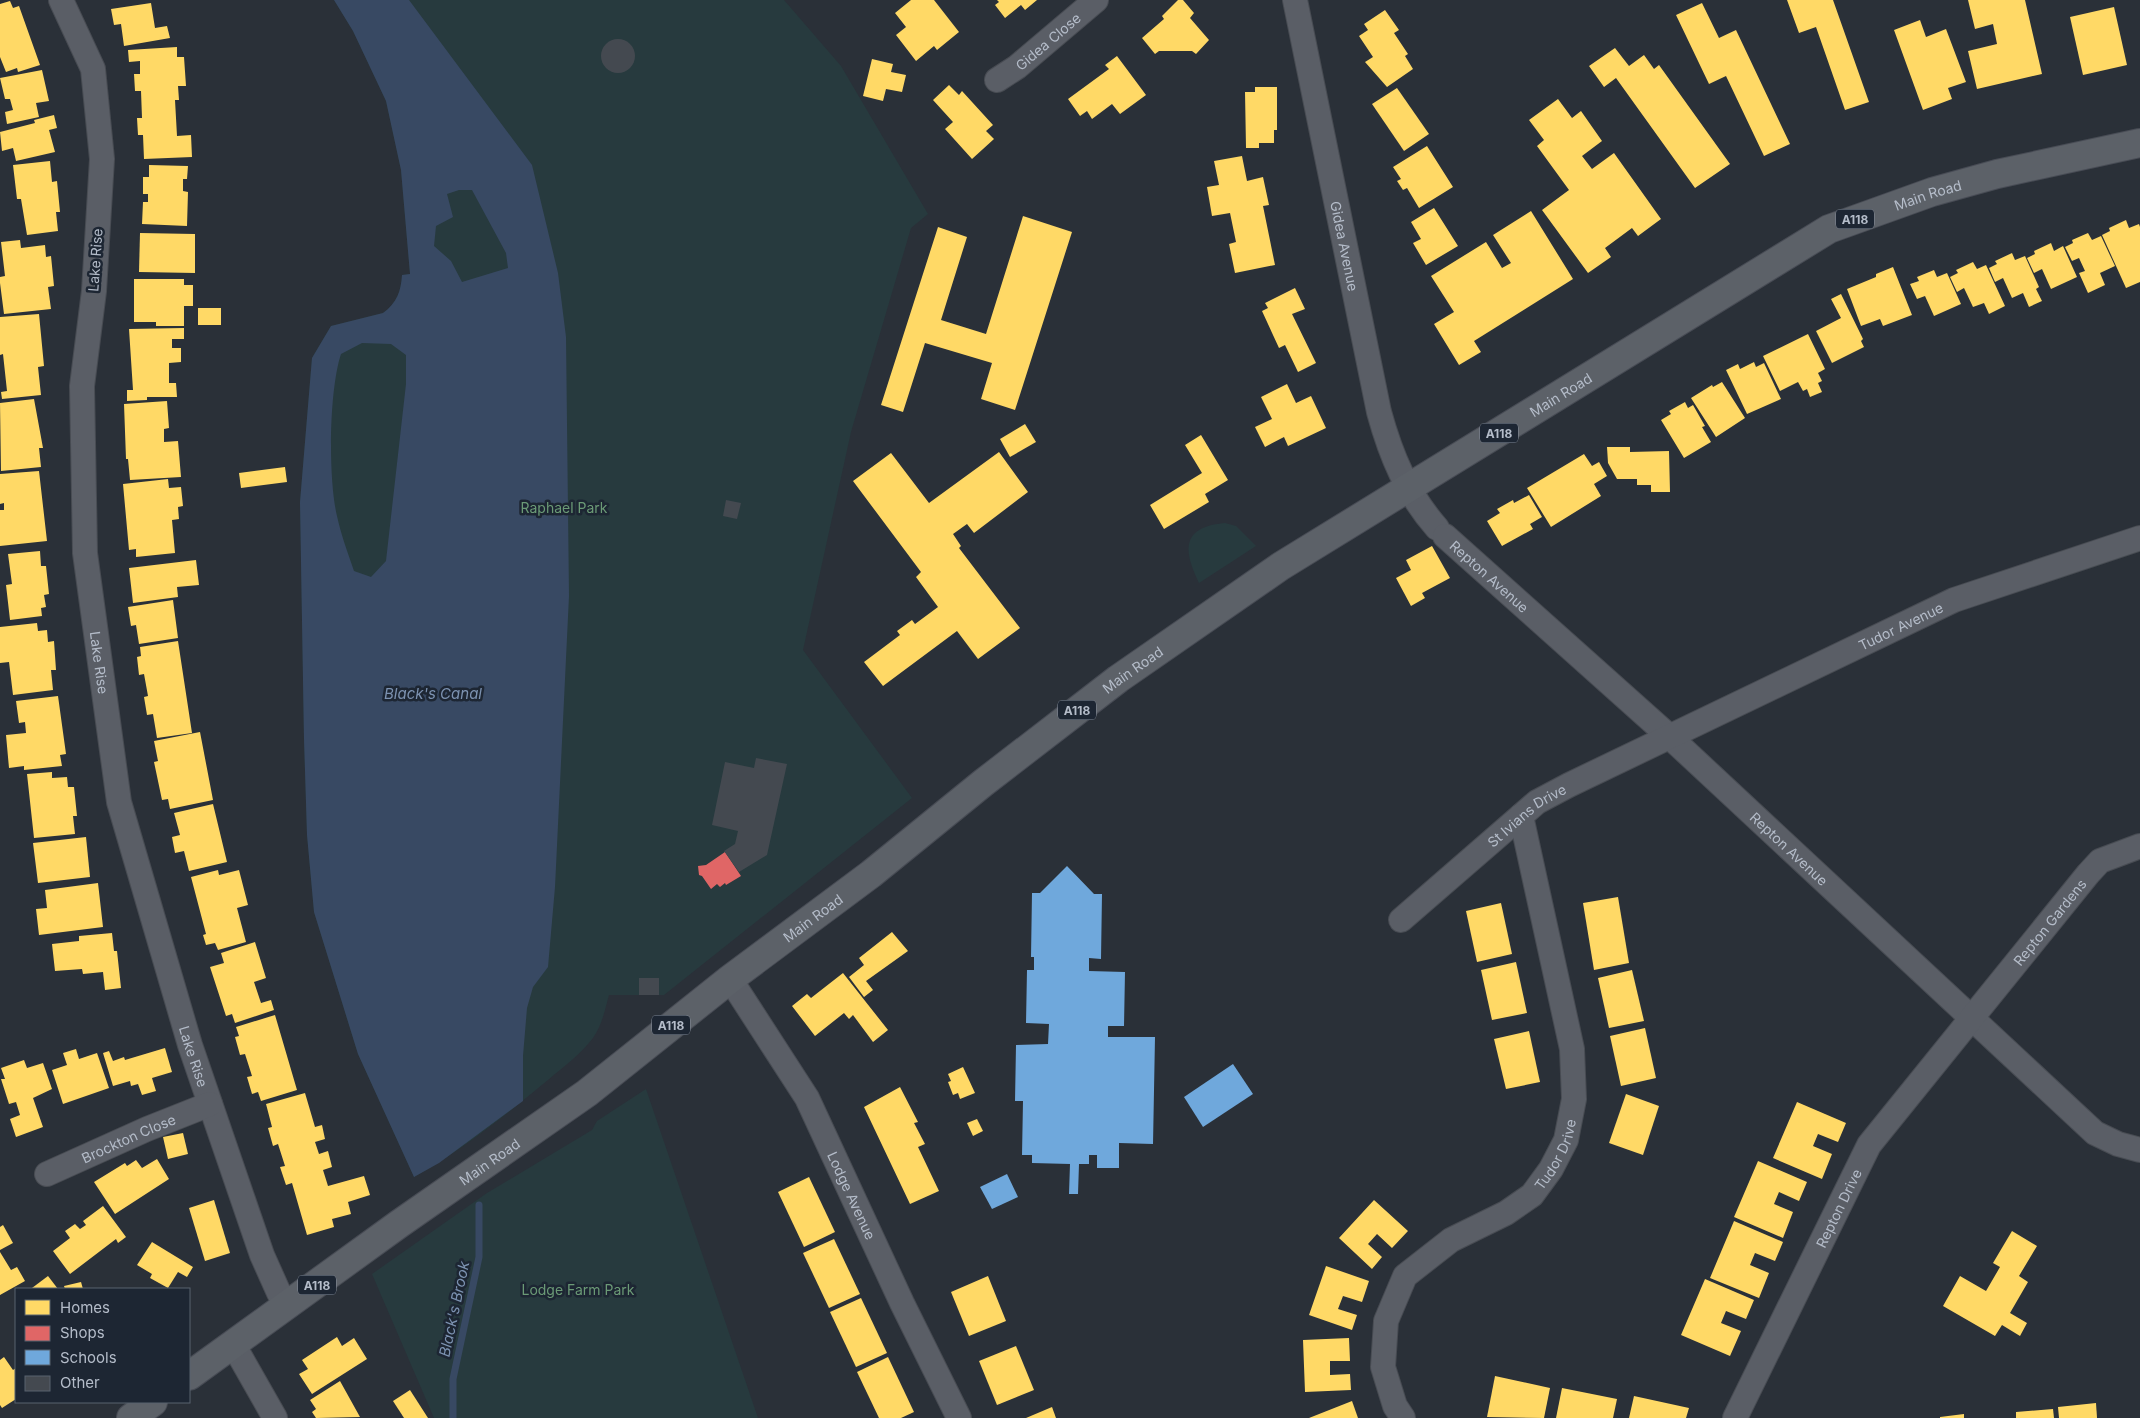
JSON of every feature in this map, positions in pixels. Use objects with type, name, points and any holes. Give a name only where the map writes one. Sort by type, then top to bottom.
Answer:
[{"type":"main road","name":"Main Road","points":[[190,1375],[552,1115],[587,1093],[730,979],[871,874],[983,783],[1118,679],[1281,566],[1829,229],[1932,192],[1997,174],[2140,143]]},
{"type":"main road","points":[[130,1418],[152,1403]]},
{"type":"street","name":"Lake Rise","points":[[61,0],[93,68],[102,160],[94,291],[82,386],[85,543],[117,793],[190,1045],[262,1256],[279,1293],[290,1305]]},
{"type":"street","name":"Gidea Close","points":[[997,80],[1017,67],[1096,0]]},
{"type":"street","name":"Gidea Avenue","points":[[1295,0],[1379,412],[1389,448],[1408,489]]},
{"type":"street","name":"Repton Avenue","points":[[1408,489],[1441,532],[1671,738],[2096,1133],[2118,1144],[2140,1150]]},
{"type":"street","name":"Tudor Avenue","points":[[1671,738],[1954,600],[2140,538]]},
{"type":"street","name":"St Ivians Drive","points":[[1401,920],[1537,802],[1569,785],[1671,738]]},
{"type":"street","name":"Tudor Drive","points":[[1403,1418],[1395,1406],[1383,1367],[1386,1321],[1405,1276],[1451,1240],[1506,1213],[1532,1195],[1551,1169],[1566,1140],[1568,1132],[1574,1099],[1572,1049],[1521,816]]},
{"type":"street","name":"Repton Gardens","points":[[1972,1016],[2100,861],[2140,846]]},
{"type":"street","name":"Lodge Avenue","points":[[730,979],[807,1098],[898,1294],[959,1418]]},
{"type":"street","name":"Repton Drive","points":[[1734,1418],[1869,1145],[1972,1016]]},
{"type":"street","name":"Brockton Close","points":[[47,1174],[147,1129],[210,1104]]},
{"type":"street","points":[[233,1344],[275,1418]]},
{"type":"green space","name":"Raphael Park","points":[[334,0],[784,0],[841,66],[928,214],[911,228],[851,432],[803,650],[912,798],[664,995],[609,995],[599,1028],[593,1038],[577,1055],[483,1132],[414,1177],[358,1054],[314,912],[307,835],[300,502],[312,358],[331,326],[383,313],[388,309],[397,296],[401,286],[402,275],[410,274],[401,170],[386,101],[353,31]]},
{"type":"green space","points":[[1225,523],[1236,526],[1256,546],[1199,583],[1190,560],[1190,542],[1193,535],[1200,529]]},
{"type":"green space","name":"Lodge Farm Park","points":[[646,1089],[758,1418],[434,1418],[372,1274],[487,1193],[592,1130],[597,1121]]},
{"type":"water","name":"Black's Canal","points":[[334,0],[409,0],[532,165],[558,273],[566,337],[569,596],[555,887],[548,967],[533,987],[527,1008],[523,1056],[523,1101],[439,1163],[414,1177],[358,1054],[314,912],[307,835],[300,502],[312,358],[331,326],[383,313],[388,309],[397,296],[401,286],[402,275],[410,274],[401,170],[386,101],[353,31]],"holes":[[[459,190],[472,190],[506,253],[508,268],[462,282],[451,261],[434,246],[436,226],[453,217],[447,194]],[[362,343],[391,344],[406,355],[406,384],[386,561],[371,577],[354,571],[334,500],[331,458],[334,389],[341,354]]]},
{"type":"building: Homes","points":[[911,0],[934,0],[959,32],[937,50],[934,46],[916,61],[896,35],[906,27],[895,13]]},
{"type":"building: Homes","points":[[997,0],[1037,0],[1025,10],[1021,5],[1005,18],[995,5],[999,2]]},
{"type":"building: Homes","points":[[1178,0],[1183,0],[1194,13],[1190,18],[1209,40],[1196,54],[1192,51],[1159,51],[1155,54],[1142,38],[1164,19],[1162,16]]},
{"type":"building: Homes","points":[[1787,0],[1833,0],[1869,102],[1845,110],[1816,27],[1799,33]]},
{"type":"building: Homes","points":[[1968,0],[2025,0],[2042,74],[1977,89],[1968,51],[1997,44],[1993,24],[1975,29]]},
{"type":"building: Homes","points":[[10,1],[13,8],[19,6],[40,65],[18,72],[17,68],[6,72],[0,57],[0,4]]},
{"type":"building: Homes","points":[[151,3],[155,28],[167,26],[170,38],[124,46],[121,24],[114,25],[111,9]]},
{"type":"building: Homes","points":[[1702,3],[1719,38],[1736,30],[1790,144],[1764,156],[1726,76],[1709,84],[1676,15]]},
{"type":"building: Homes","points":[[2114,7],[2127,65],[2083,75],[2070,17]]},
{"type":"building: Homes","points":[[1385,10],[1399,30],[1394,33],[1408,54],[1405,56],[1413,69],[1387,87],[1365,62],[1373,57],[1359,36],[1368,30],[1364,24]]},
{"type":"building: Homes","points":[[1920,20],[1926,37],[1946,29],[1966,82],[1948,88],[1952,99],[1923,110],[1894,30]]},
{"type":"building: Homes","points":[[177,47],[177,57],[184,57],[186,86],[178,86],[179,100],[175,100],[177,136],[191,135],[192,157],[144,159],[143,135],[138,135],[137,118],[142,118],[141,91],[135,91],[134,74],[140,74],[140,61],[129,62],[128,50]]},
{"type":"building: Homes","points":[[1615,48],[1629,66],[1644,55],[1654,69],[1659,65],[1730,164],[1695,188],[1616,78],[1604,87],[1589,66]]},
{"type":"building: Homes","points":[[1117,56],[1146,95],[1120,114],[1112,104],[1092,119],[1087,111],[1080,116],[1068,99],[1109,69],[1105,65]]},
{"type":"building: Homes","points":[[872,59],[893,64],[891,72],[906,75],[902,92],[886,89],[883,101],[863,96]]},
{"type":"building: Homes","points":[[42,70],[49,101],[36,103],[39,117],[7,124],[5,112],[13,110],[10,99],[5,99],[0,78]]},
{"type":"building: Homes","points":[[949,85],[959,95],[962,91],[993,125],[986,131],[994,139],[972,159],[945,129],[953,122],[933,100]]},
{"type":"building: Homes","points":[[1255,87],[1277,87],[1277,130],[1274,130],[1274,143],[1259,143],[1259,148],[1246,148],[1245,92],[1255,92]]},
{"type":"building: Homes","points":[[1397,88],[1429,134],[1404,151],[1372,104]]},
{"type":"building: Homes","points":[[1558,99],[1572,118],[1581,111],[1602,141],[1582,156],[1592,169],[1614,153],[1661,219],[1638,236],[1632,228],[1605,248],[1611,257],[1588,273],[1542,210],[1569,190],[1537,146],[1544,140],[1529,120]]},
{"type":"building: Homes","points":[[54,115],[57,128],[49,130],[55,152],[16,161],[13,148],[2,151],[0,132],[35,123],[34,120]]},
{"type":"building: Homes","points":[[1427,146],[1453,187],[1419,208],[1407,188],[1403,190],[1397,181],[1401,179],[1393,167]]},
{"type":"building: Homes","points":[[1242,156],[1247,181],[1263,177],[1269,205],[1263,206],[1275,265],[1235,273],[1229,244],[1236,242],[1230,213],[1212,216],[1207,187],[1219,185],[1214,161]]},
{"type":"building: Homes","points":[[50,161],[52,182],[57,181],[60,212],[56,212],[58,231],[27,235],[21,199],[17,199],[13,165]]},
{"type":"building: Homes","points":[[149,165],[188,166],[187,179],[183,179],[183,191],[188,192],[187,226],[142,224],[143,202],[148,202],[148,194],[143,194],[143,177],[149,177]]},
{"type":"building: Homes","points":[[1434,208],[1458,246],[1426,265],[1413,243],[1421,239],[1411,222]]},
{"type":"building: Homes","points":[[1531,211],[1573,279],[1474,341],[1481,352],[1459,365],[1434,324],[1454,312],[1431,276],[1486,242],[1502,268],[1511,263],[1493,235]]},
{"type":"building: Homes","points":[[1023,216],[1072,232],[1015,410],[981,399],[992,363],[925,343],[903,412],[881,405],[938,227],[967,237],[941,320],[986,334]]},
{"type":"building: Homes","points":[[2126,220],[2129,228],[2139,224],[2140,227],[2140,282],[2126,288],[2102,235],[2110,231],[2109,228]]},
{"type":"building: Homes","points":[[140,233],[195,234],[195,273],[139,272]]},
{"type":"building: Homes","points":[[2088,233],[2092,240],[2101,236],[2115,266],[2100,273],[2105,285],[2088,293],[2079,273],[2085,271],[2079,258],[2072,261],[2065,247],[2073,243],[2072,240]]},
{"type":"building: Homes","points":[[20,240],[21,248],[45,245],[46,257],[51,256],[54,286],[48,287],[51,309],[4,314],[0,283],[0,277],[5,276],[1,242]]},
{"type":"building: Homes","points":[[2051,243],[2054,251],[2063,246],[2077,277],[2051,289],[2042,269],[2034,273],[2027,258],[2035,254],[2034,251]]},
{"type":"building: Homes","points":[[2012,253],[2015,260],[2025,256],[2039,287],[2036,289],[2042,301],[2029,307],[2023,293],[2012,298],[2003,278],[1995,282],[1989,268],[1997,264],[1995,261]]},
{"type":"building: Homes","points":[[1973,262],[1977,269],[1986,265],[2005,306],[1989,314],[1984,303],[1973,307],[1964,288],[1957,292],[1950,277],[1958,273],[1956,270]]},
{"type":"building: Homes","points":[[1893,267],[1912,315],[1883,326],[1880,319],[1861,326],[1847,289],[1876,277],[1876,274]]},
{"type":"building: Homes","points":[[1934,270],[1937,277],[1947,273],[1961,304],[1934,316],[1925,296],[1917,299],[1910,284],[1919,281],[1917,277]]},
{"type":"building: Homes","points":[[134,279],[184,279],[184,285],[193,285],[193,306],[184,306],[184,326],[156,326],[156,322],[134,322]]},
{"type":"building: Homes","points":[[1295,288],[1305,309],[1292,314],[1316,363],[1298,372],[1285,345],[1279,348],[1262,311],[1268,308],[1265,303]]},
{"type":"building: Homes","points":[[1841,294],[1863,339],[1861,341],[1864,347],[1832,363],[1816,331],[1841,318],[1831,299]]},
{"type":"building: Homes","points":[[198,308],[221,308],[221,325],[198,325]]},
{"type":"building: Homes","points":[[39,314],[44,366],[38,367],[41,395],[2,399],[1,392],[7,391],[3,354],[0,355],[0,317]]},
{"type":"building: Homes","points":[[184,328],[184,339],[172,339],[172,348],[181,348],[181,362],[169,363],[169,383],[176,383],[177,397],[147,397],[147,400],[127,401],[127,390],[133,390],[129,329]]},
{"type":"building: Homes","points":[[1808,334],[1825,369],[1818,373],[1822,381],[1818,383],[1822,392],[1810,397],[1807,389],[1803,391],[1798,382],[1780,391],[1763,356]]},
{"type":"building: Homes","points":[[1754,362],[1756,367],[1764,363],[1781,399],[1747,414],[1726,370],[1738,364],[1740,369]]},
{"type":"building: Homes","points":[[1722,382],[1745,418],[1716,437],[1691,398],[1712,385],[1713,387]]},
{"type":"building: Homes","points":[[1287,384],[1296,403],[1311,396],[1326,428],[1288,446],[1284,437],[1265,447],[1255,427],[1272,419],[1261,397]]},
{"type":"building: Homes","points":[[34,399],[43,448],[39,448],[41,467],[1,471],[0,403]]},
{"type":"building: Homes","points":[[167,401],[169,428],[164,429],[164,442],[178,441],[181,477],[130,480],[128,459],[126,459],[124,404]]},
{"type":"building: Homes","points":[[1685,402],[1688,408],[1693,405],[1705,426],[1702,427],[1711,442],[1684,458],[1661,420],[1671,414],[1669,411]]},
{"type":"building: Homes","points":[[1025,424],[1036,442],[1010,457],[1000,439]]},
{"type":"building: Homes","points":[[1201,435],[1228,480],[1205,494],[1209,502],[1164,529],[1150,505],[1202,473],[1185,445]]},
{"type":"building: Homes","points":[[1607,447],[1630,447],[1630,452],[1669,451],[1670,492],[1651,492],[1651,485],[1637,485],[1637,479],[1617,479],[1608,463]]},
{"type":"building: Homes","points":[[999,452],[1028,492],[974,533],[967,524],[953,534],[961,546],[959,548],[1020,628],[978,659],[957,631],[883,686],[864,662],[900,635],[897,631],[912,620],[915,624],[938,607],[916,577],[921,572],[853,481],[891,453],[929,503]]},
{"type":"building: Homes","points":[[1584,454],[1592,466],[1599,462],[1607,476],[1594,484],[1601,496],[1551,527],[1527,488]]},
{"type":"building: Homes","points":[[285,467],[287,482],[241,488],[239,473]]},
{"type":"building: Homes","points":[[39,471],[47,541],[0,546],[0,510],[4,510],[4,503],[0,504],[0,474]]},
{"type":"building: Homes","points":[[168,479],[169,488],[181,487],[183,506],[178,507],[179,519],[172,520],[175,553],[136,557],[136,549],[129,550],[123,484]]},
{"type":"building: Homes","points":[[1529,495],[1542,517],[1530,524],[1533,529],[1502,546],[1487,521],[1500,513],[1497,509],[1513,500],[1514,503]]},
{"type":"building: Homes","points":[[1432,546],[1450,578],[1422,593],[1425,598],[1411,606],[1396,578],[1411,570],[1406,560]]},
{"type":"building: Homes","points":[[40,551],[41,566],[46,566],[49,594],[44,595],[46,607],[41,608],[42,616],[10,620],[6,585],[12,584],[8,554]]},
{"type":"building: Homes","points":[[196,560],[199,585],[177,587],[178,597],[133,603],[129,568]]},
{"type":"building: Homes","points":[[173,600],[178,638],[139,644],[136,625],[131,626],[128,607]]},
{"type":"building: Homes","points":[[37,623],[38,631],[47,630],[48,642],[54,641],[56,670],[51,670],[53,690],[13,695],[9,662],[0,663],[0,627]]},
{"type":"building: Homes","points":[[178,641],[192,733],[157,738],[153,714],[147,715],[144,697],[148,696],[144,674],[139,675],[137,657],[141,656],[140,647]]},
{"type":"building: Homes","points":[[58,696],[66,754],[60,755],[62,766],[24,770],[24,766],[9,768],[6,735],[26,733],[25,722],[19,723],[16,701]]},
{"type":"building: Homes","points":[[200,732],[213,800],[170,809],[168,799],[162,800],[154,762],[158,761],[154,741]]},
{"type":"building: Homes","points":[[52,772],[52,778],[67,777],[68,787],[74,787],[77,816],[73,816],[75,834],[34,838],[27,774]]},
{"type":"building: Homes","points":[[213,804],[227,862],[189,871],[184,851],[175,853],[172,837],[180,835],[174,813]]},
{"type":"building: Homes","points":[[86,837],[90,877],[38,883],[33,843]]},
{"type":"building: Homes","points":[[218,870],[219,875],[239,870],[248,905],[237,908],[246,942],[218,950],[215,943],[206,945],[203,935],[206,934],[191,877]]},
{"type":"building: Homes","points":[[98,883],[103,927],[39,935],[36,909],[47,908],[45,890]]},
{"type":"building: Homes","points":[[1618,897],[1629,963],[1594,970],[1583,903]]},
{"type":"building: Homes","points":[[1501,903],[1512,954],[1477,962],[1466,911]]},
{"type":"building: Homes","points":[[892,932],[908,951],[866,981],[873,990],[864,997],[849,977],[864,965],[859,958]]},
{"type":"building: Homes","points":[[112,933],[114,951],[117,951],[121,988],[105,990],[103,972],[83,974],[82,969],[55,971],[52,944],[79,941],[79,936]]},
{"type":"building: Homes","points":[[255,942],[266,978],[254,982],[261,1003],[271,1000],[274,1010],[235,1023],[232,1014],[226,1016],[210,967],[224,963],[221,953]]},
{"type":"building: Homes","points":[[1516,962],[1527,1013],[1492,1020],[1481,970]]},
{"type":"building: Homes","points":[[1632,970],[1644,1021],[1609,1028],[1598,978]]},
{"type":"building: Homes","points":[[843,973],[888,1030],[873,1042],[853,1015],[849,1019],[844,1013],[815,1036],[792,1006],[807,994],[811,998]]},
{"type":"building: Homes","points":[[275,1015],[297,1090],[261,1101],[258,1092],[252,1094],[247,1077],[252,1076],[245,1054],[240,1055],[235,1037],[239,1036],[236,1027]]},
{"type":"building: Homes","points":[[1645,1028],[1656,1078],[1621,1086],[1610,1036]]},
{"type":"building: Homes","points":[[1529,1031],[1540,1082],[1506,1089],[1494,1039]]},
{"type":"building: Homes","points":[[165,1048],[172,1072],[152,1078],[156,1091],[142,1095],[138,1084],[131,1086],[130,1081],[113,1086],[103,1053],[109,1051],[113,1061],[124,1057],[125,1060]]},
{"type":"building: Homes","points":[[76,1049],[79,1059],[97,1053],[109,1088],[63,1104],[52,1070],[67,1065],[63,1053]]},
{"type":"building: Homes","points":[[24,1060],[27,1068],[43,1063],[52,1089],[33,1098],[43,1127],[16,1137],[10,1119],[20,1115],[16,1102],[9,1104],[1,1079],[5,1079],[1,1068]]},
{"type":"building: Homes","points":[[963,1067],[975,1093],[960,1099],[958,1093],[953,1095],[948,1082],[951,1081],[948,1074]]},
{"type":"building: Homes","points":[[900,1087],[918,1122],[914,1123],[925,1144],[918,1147],[939,1191],[910,1204],[864,1107]]},
{"type":"building: Homes","points":[[305,1093],[315,1127],[322,1125],[325,1139],[315,1142],[319,1154],[328,1151],[332,1167],[323,1170],[328,1186],[364,1176],[370,1195],[348,1202],[351,1214],[332,1219],[334,1227],[307,1235],[292,1183],[286,1185],[280,1167],[285,1166],[278,1144],[273,1146],[268,1128],[272,1127],[266,1104]]},
{"type":"building: Homes","points":[[1626,1094],[1659,1106],[1643,1155],[1609,1143]]},
{"type":"building: Homes","points":[[1797,1102],[1846,1123],[1838,1142],[1818,1134],[1813,1146],[1832,1154],[1822,1179],[1773,1158]]},
{"type":"building: Homes","points":[[977,1119],[983,1131],[973,1136],[967,1123]]},
{"type":"building: Homes","points":[[183,1133],[188,1154],[168,1159],[163,1137]]},
{"type":"building: Homes","points":[[157,1159],[169,1179],[115,1214],[94,1182],[125,1163],[127,1166],[136,1160],[142,1168]]},
{"type":"building: Homes","points":[[1758,1161],[1807,1182],[1799,1201],[1779,1192],[1774,1204],[1793,1212],[1783,1238],[1734,1217]]},
{"type":"building: Homes","points":[[809,1177],[835,1232],[804,1247],[778,1192]]},
{"type":"building: Homes","points":[[214,1200],[230,1253],[205,1261],[189,1208]]},
{"type":"building: Homes","points":[[1374,1200],[1408,1231],[1392,1248],[1377,1234],[1368,1244],[1382,1257],[1372,1269],[1339,1238]]},
{"type":"building: Homes","points":[[103,1206],[126,1237],[118,1243],[116,1239],[70,1274],[53,1251],[70,1238],[65,1231],[75,1224],[80,1229],[86,1225],[83,1221]]},
{"type":"building: Homes","points":[[1734,1221],[1783,1242],[1775,1261],[1755,1253],[1750,1265],[1769,1273],[1759,1298],[1710,1278]]},
{"type":"building: Homes","points":[[3,1225],[13,1243],[0,1250],[0,1227]]},
{"type":"building: Homes","points":[[2012,1231],[2037,1246],[2019,1276],[2028,1282],[2010,1313],[2027,1323],[2020,1336],[2002,1325],[1995,1336],[1943,1306],[1960,1276],[1986,1291],[2000,1267],[1993,1263]]},
{"type":"building: Homes","points":[[834,1239],[860,1294],[829,1308],[803,1253]]},
{"type":"building: Homes","points":[[152,1242],[193,1267],[187,1277],[178,1272],[168,1288],[150,1278],[152,1274],[137,1265]]},
{"type":"building: Homes","points":[[0,1252],[11,1270],[17,1267],[25,1281],[0,1295]]},
{"type":"building: Homes","points":[[1326,1266],[1369,1281],[1362,1302],[1343,1296],[1338,1309],[1357,1315],[1352,1330],[1309,1315]]},
{"type":"building: Homes","points":[[48,1276],[57,1288],[32,1288]]},
{"type":"building: Homes","points":[[988,1276],[1006,1321],[969,1336],[951,1292]]},
{"type":"building: Homes","points":[[1705,1279],[1754,1300],[1746,1319],[1726,1311],[1721,1323],[1741,1331],[1730,1356],[1681,1335]]},
{"type":"building: Homes","points":[[81,1282],[83,1288],[65,1288],[64,1286]]},
{"type":"building: Homes","points":[[861,1298],[887,1353],[856,1367],[830,1312]]},
{"type":"building: Homes","points":[[337,1337],[342,1346],[354,1338],[367,1359],[312,1394],[299,1374],[308,1369],[302,1360]]},
{"type":"building: Homes","points":[[1349,1338],[1350,1361],[1330,1361],[1330,1375],[1350,1374],[1351,1390],[1305,1392],[1303,1340]]},
{"type":"building: Homes","points":[[1016,1346],[1034,1390],[997,1405],[979,1361]]},
{"type":"building: Homes","points":[[4,1357],[13,1370],[15,1369],[15,1400],[2,1408],[0,1405],[0,1360]]},
{"type":"building: Homes","points":[[888,1357],[914,1412],[901,1418],[879,1418],[857,1372]]},
{"type":"building: Homes","points":[[1495,1376],[1550,1388],[1544,1418],[1487,1417]]},
{"type":"building: Homes","points":[[340,1381],[360,1417],[316,1418],[312,1412],[316,1409],[310,1400]]},
{"type":"building: Homes","points":[[1562,1388],[1617,1399],[1613,1418],[1556,1418]]},
{"type":"building: Homes","points":[[410,1390],[428,1418],[404,1418],[393,1401]]},
{"type":"building: Homes","points":[[1634,1396],[1689,1408],[1686,1418],[1629,1418]]},
{"type":"building: Homes","points":[[1352,1401],[1358,1418],[1309,1418]]},
{"type":"building: Homes","points":[[2096,1403],[2097,1418],[2059,1418],[2058,1407]]},
{"type":"building: Homes","points":[[1052,1407],[1056,1418],[1026,1418]]},
{"type":"building: Homes","points":[[2053,1409],[2054,1418],[2016,1418],[2016,1412]]},
{"type":"building: Homes","points":[[1964,1414],[1964,1418],[1940,1418],[1940,1417]]},
{"type":"building: Shops","points":[[725,852],[741,876],[726,885],[725,883],[720,887],[717,884],[711,889],[702,876],[699,875],[698,866],[706,865]]},
{"type":"building: Schools","points":[[1067,866],[1094,894],[1102,894],[1101,959],[1089,958],[1089,971],[1125,972],[1124,1026],[1108,1026],[1108,1037],[1155,1037],[1153,1144],[1119,1143],[1119,1168],[1097,1168],[1097,1155],[1089,1155],[1089,1164],[1079,1164],[1078,1194],[1069,1194],[1070,1164],[1032,1163],[1032,1155],[1022,1155],[1023,1101],[1015,1101],[1016,1045],[1048,1044],[1049,1024],[1026,1023],[1027,970],[1034,970],[1034,957],[1031,957],[1032,893],[1040,893]]},
{"type":"building: Schools","points":[[1233,1064],[1253,1094],[1203,1127],[1184,1097]]},
{"type":"building: Schools","points":[[1007,1174],[1018,1197],[992,1209],[980,1187]]},
{"type":"building: Other","points":[[618,39],[630,44],[635,56],[630,68],[618,73],[606,68],[601,56],[606,44]]},
{"type":"building: Other","points":[[726,500],[741,503],[737,519],[723,516]]},
{"type":"building: Other","points":[[756,758],[787,764],[767,855],[739,872],[724,851],[735,844],[738,831],[712,825],[725,762],[754,768]]},
{"type":"building: Other","points":[[639,978],[659,978],[659,995],[639,995]]},
{"type":"waterway","name":"Black's Brook","points":[[453,1418],[453,1379],[479,1257],[479,1205]]}]
